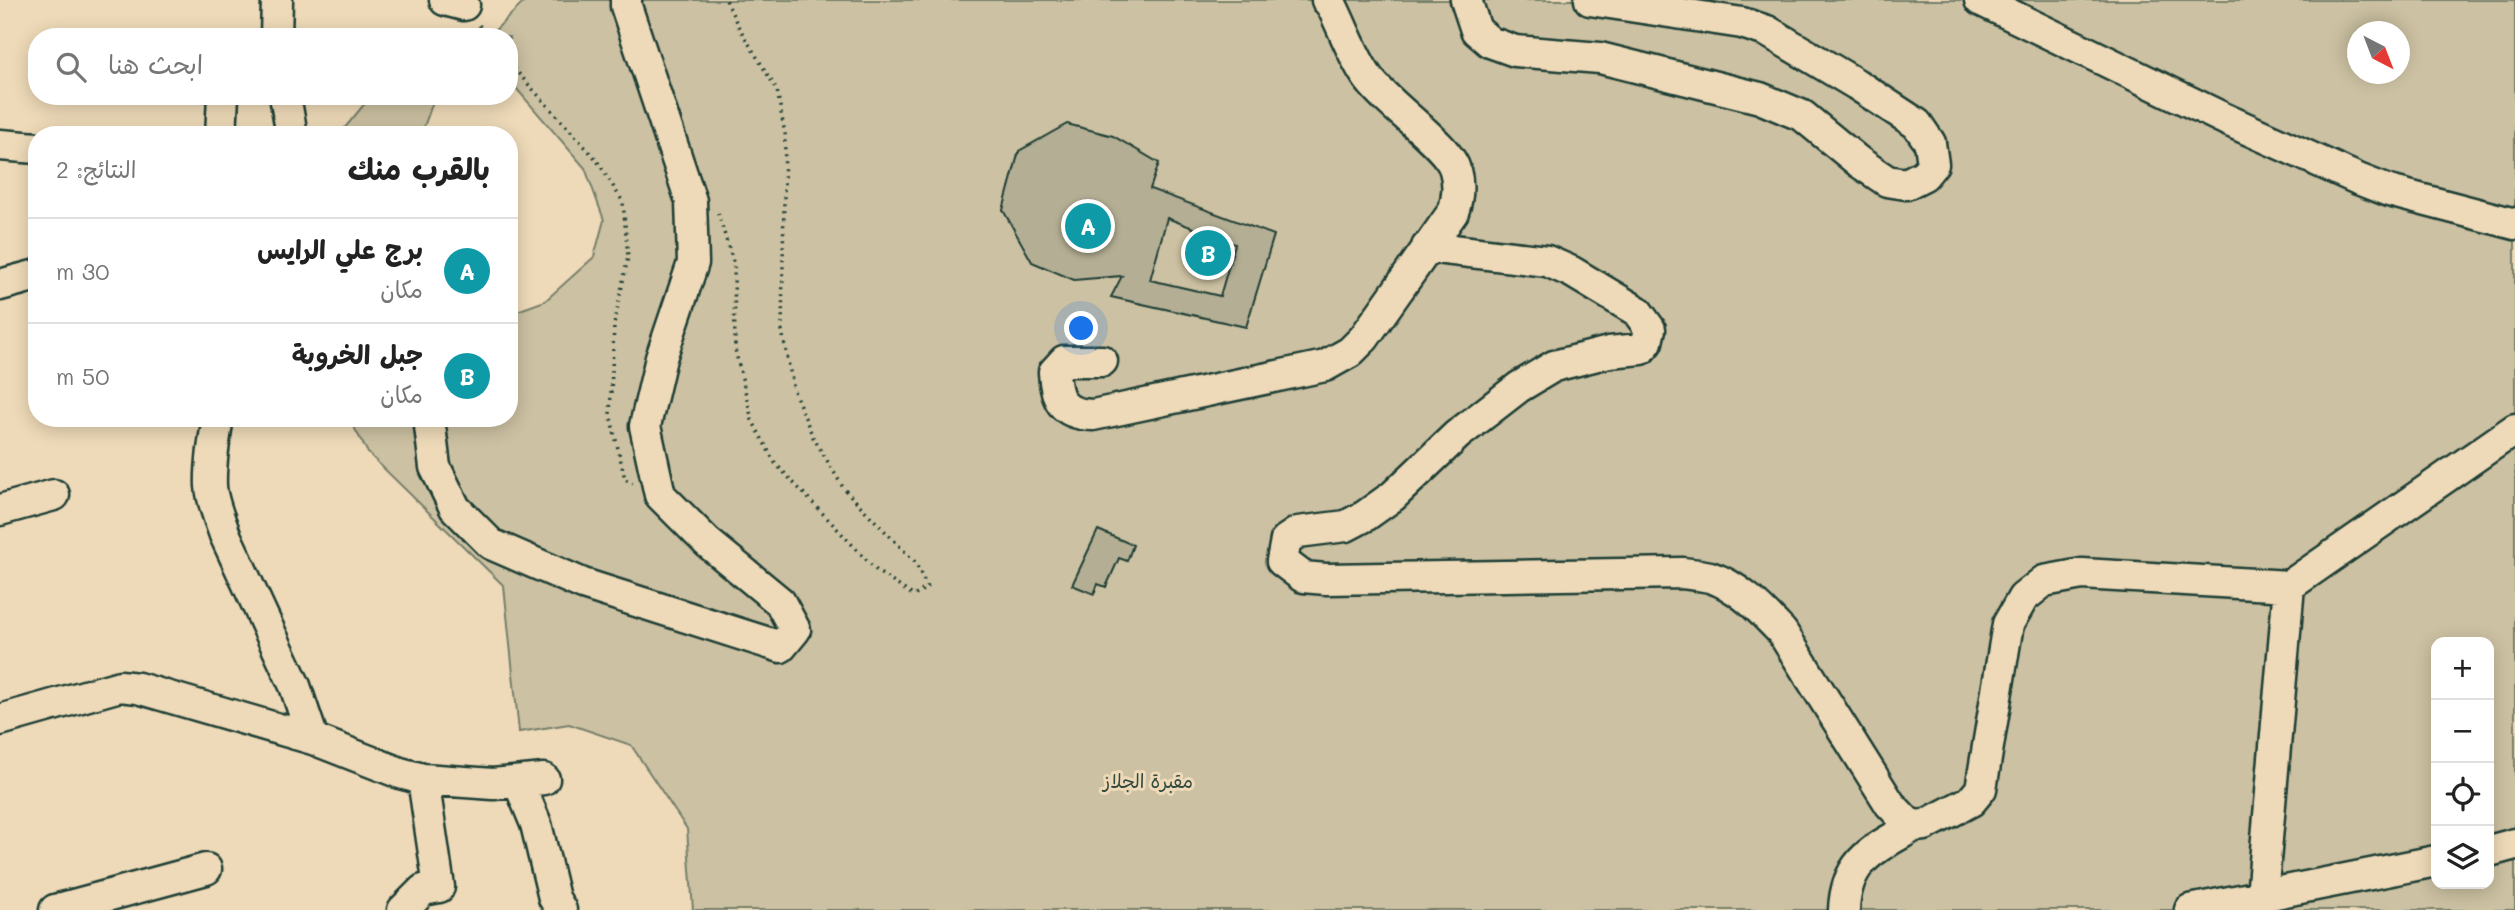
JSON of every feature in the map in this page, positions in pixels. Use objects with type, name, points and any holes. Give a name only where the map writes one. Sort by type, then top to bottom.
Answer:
[{"type":"street","points":[[276,28],[277,0]]},
{"type":"street","points":[[430,427],[435,467],[455,508],[491,544],[583,584],[781,647],[795,631],[780,602],[706,542],[660,495],[645,426],[662,358],[693,263],[691,201],[626,0]]},
{"type":"street","points":[[1102,361],[1064,361],[1054,372],[1055,390],[1062,405],[1076,415],[1093,415],[1325,366],[1350,352],[1364,338],[1453,212],[1458,198],[1455,167],[1443,150],[1385,98],[1365,74],[1327,0]]},
{"type":"street","points":[[1466,0],[1476,30],[1490,41],[1515,51],[1601,58],[1760,98],[1803,116],[1858,162],[1887,181],[1906,184],[1924,175],[1933,164],[1930,143],[1917,124],[1856,84],[1767,32],[1742,23],[1590,0]]},
{"type":"street","points":[[1980,0],[2225,119],[2358,179],[2389,191],[2515,224]]},
{"type":"street","points":[[221,126],[223,105]]},
{"type":"street","points":[[287,105],[290,126]]},
{"type":"street","points":[[0,145],[28,147]]},
{"type":"street","points":[[1427,247],[1547,261],[1573,272],[1637,311],[1650,329],[1647,342],[1641,349],[1609,352],[1554,366],[1519,387],[1457,435],[1393,496],[1365,516],[1346,526],[1298,532],[1286,540],[1282,561],[1303,577],[1326,579],[1682,573],[1711,577],[1738,591],[1782,632],[1890,804],[1914,826]]},
{"type":"street","points":[[0,285],[28,277]]},
{"type":"street","points":[[217,427],[211,488],[218,514],[225,535],[295,686],[313,740]]},
{"type":"street","points":[[1844,910],[1845,890],[1856,864],[1914,826],[1926,825],[1971,801],[1981,789],[2008,624],[2023,598],[2044,581],[2082,574],[2289,586],[2515,429]]},
{"type":"street","points":[[0,510],[54,495]]},
{"type":"street","points":[[2262,896],[2289,586]]},
{"type":"street","points":[[0,720],[120,686],[138,688],[313,740],[423,779],[493,784],[532,781],[536,824],[554,898],[561,910]]},
{"type":"street","points":[[403,910],[423,890],[439,887],[423,779]]},
{"type":"street","points":[[2494,850],[2515,844]]},
{"type":"street","points":[[2190,910],[2431,862]]},
{"type":"street","points":[[55,910],[206,869]]},
{"type":"path","points":[[718,213],[734,265],[735,349],[752,420],[775,463],[878,572],[914,596],[927,587],[915,562],[844,489],[813,437],[794,391],[782,331],[785,134],[777,90],[738,26],[726,0]]},
{"type":"path","points":[[518,72],[596,159],[624,202],[628,257],[614,325],[610,414],[625,479],[660,495]]},
{"type":"green space","name":"مقبرة الجلاز","points":[[526,0],[2515,0],[2515,910],[693,910],[687,829],[631,745],[569,724],[519,732],[504,586],[368,453],[354,427],[518,427],[518,311],[545,301],[594,257],[604,220],[585,168],[518,90],[518,28],[497,28]]},
{"type":"green space","points":[[364,105],[432,105],[424,126],[346,126]]},
{"type":"building","points":[[1067,124],[1113,136],[1159,163],[1150,189],[1274,235],[1246,327],[1111,297],[1122,276],[1074,280],[1032,262],[1003,210],[1019,151]],"holes":[[[1167,218],[1235,244],[1220,296],[1150,280]]]},
{"type":"building","points":[[1098,530],[1133,545],[1127,561],[1119,558],[1106,587],[1098,584],[1094,594],[1072,585]]},
{"type":"place","name":"برج علي الرايس","points":[[1088,226]]},
{"type":"place","name":"جبل الخروبة","points":[[1208,253]]}]
